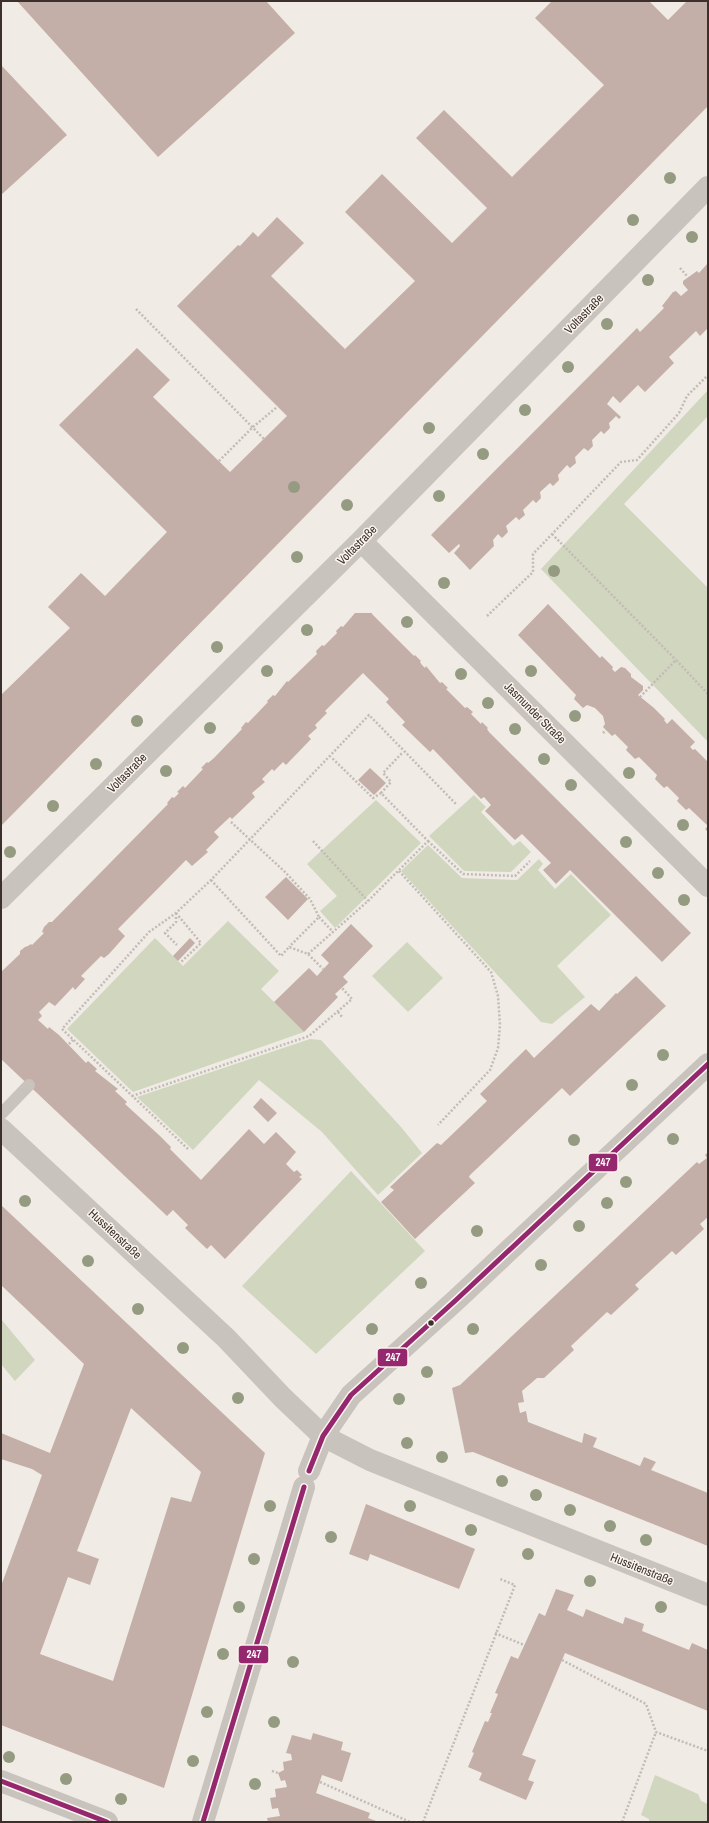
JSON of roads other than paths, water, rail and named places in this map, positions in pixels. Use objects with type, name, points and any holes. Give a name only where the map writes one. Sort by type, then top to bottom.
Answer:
[{"type":"street","name":"Voltastraße","points":[[1,898],[361,541],[708,187]]},
{"type":"street","name":"Jasmunder Straße","points":[[361,541],[708,886]]},
{"type":"street","points":[[203,1822],[306,1479],[323,1436],[351,1395],[456,1300],[708,1064]]},
{"type":"street","name":"Hussitenstraße","points":[[1,1129],[226,1338],[283,1398],[323,1436],[370,1460],[708,1595]]},
{"type":"street","points":[[1,1781],[107,1822]]},
{"type":"lane","points":[[1,1114],[29,1085]]}]
